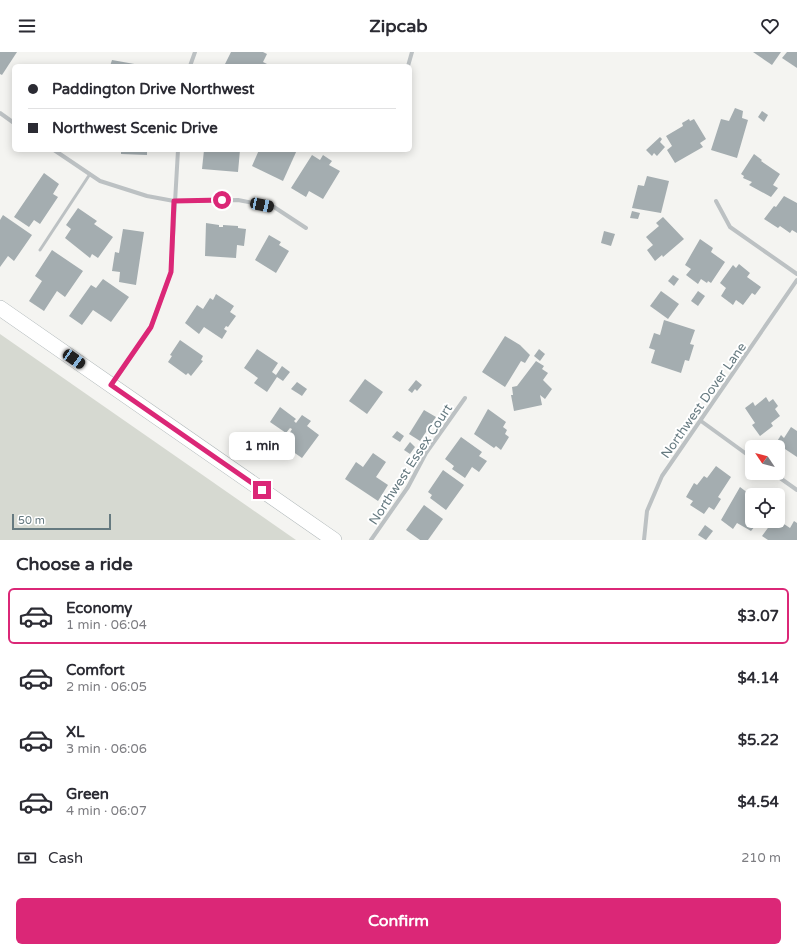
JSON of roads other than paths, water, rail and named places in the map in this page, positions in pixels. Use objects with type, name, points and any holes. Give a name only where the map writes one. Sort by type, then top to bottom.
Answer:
[{"type":"main road","points":[[0,308],[334,540]]},
{"type":"street","points":[[191,64],[195,52]]},
{"type":"street","points":[[409,64],[412,52]]},
{"type":"street","points":[[0,113],[12,122]]},
{"type":"street","points":[[57,152],[100,181],[147,196],[174,201],[238,200],[274,207],[306,228]]},
{"type":"street","points":[[111,385],[151,327],[171,272],[178,152]]},
{"type":"street","points":[[716,201],[730,227],[797,274]]},
{"type":"street","name":"Northwest Dover Lane","points":[[644,540],[647,512],[655,489],[662,476],[797,280]]},
{"type":"street","name":"Northwest Essex Court","points":[[371,540],[408,487],[426,453],[466,398]]},
{"type":"street","points":[[701,421],[745,453]]},
{"type":"street","points":[[783,480],[797,490]]},
{"type":"lane","points":[[40,250],[90,174]]}]
